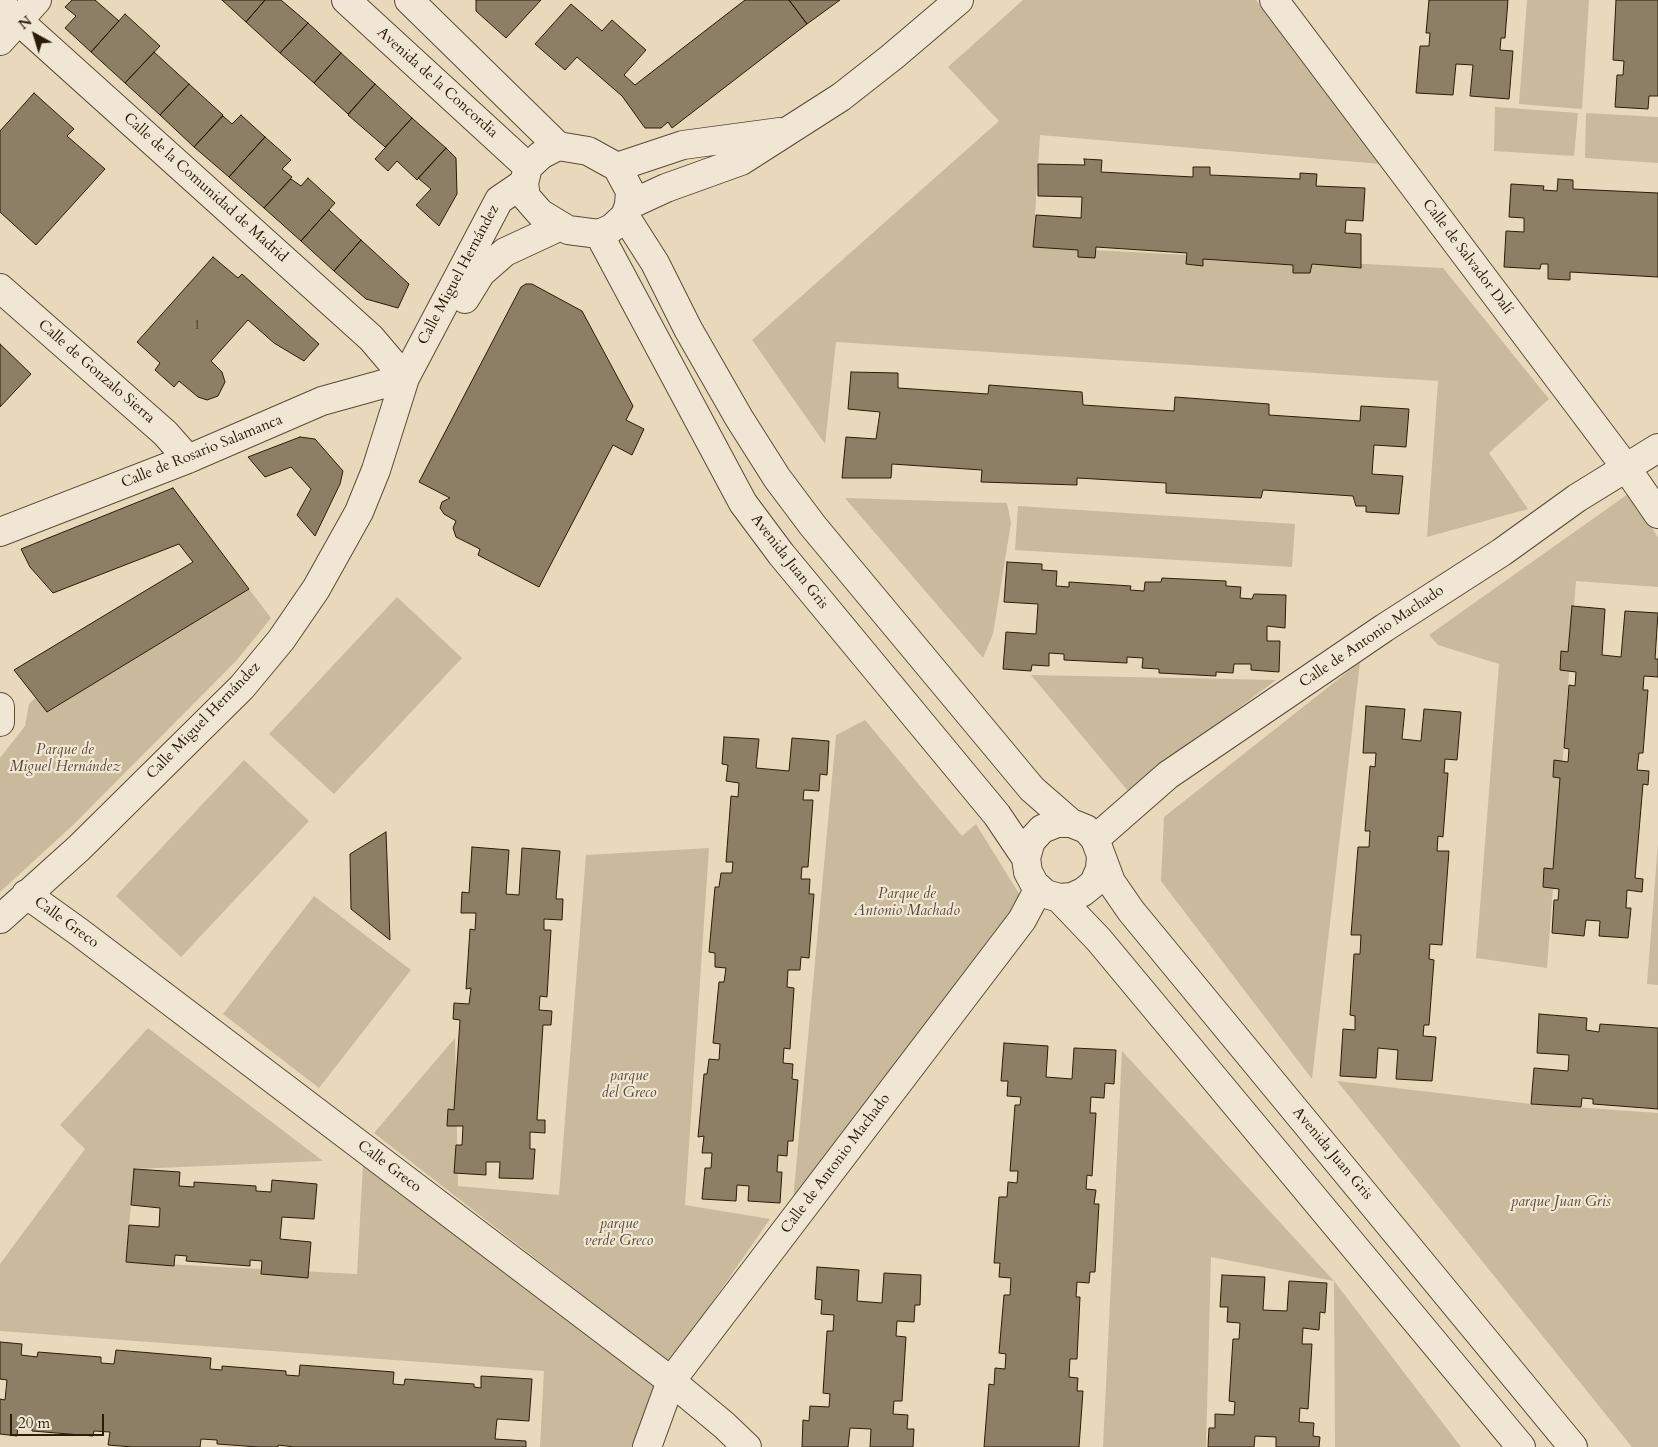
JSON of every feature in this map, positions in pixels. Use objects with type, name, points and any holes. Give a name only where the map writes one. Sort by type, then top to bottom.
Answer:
[{"type":"street","points":[[0,41],[9,12],[37,0]]},
{"type":"street","name":"Avenida de la Concordia","points":[[346,0],[526,175]]},
{"type":"street","points":[[558,146],[541,155],[526,175],[526,197],[540,213],[561,226],[585,234],[599,234],[612,228],[627,211],[666,188],[741,161],[841,97],[959,0]]},
{"type":"street","name":"Calle de Salvador Dalí","points":[[1274,0],[1627,469],[1658,514]]},
{"type":"street","points":[[419,3],[558,146],[588,152],[617,167],[630,192],[627,211],[684,321],[739,418],[777,478],[813,526],[1032,789],[1072,823],[1086,829],[1098,847],[1100,869],[1094,883],[1083,892],[1072,897],[1049,893]]},
{"type":"street","name":"Calle de la Comunidad de Madrid","points":[[9,12],[371,338],[405,378]]},
{"type":"street","points":[[617,167],[683,145],[786,132]]},
{"type":"street","name":"Calle Miguel Hernández","points":[[0,919],[79,848],[242,687],[280,640],[316,589],[359,512],[376,470],[405,378],[499,200],[526,175]]},
{"type":"street","name":"Calle Miguel Hernández","points":[[405,378],[448,327],[481,273],[505,252],[561,226]]},
{"type":"street","name":"Avenida Juan Gris","points":[[599,234],[743,503],[788,562],[997,815],[1026,858],[1028,872],[1106,948],[1521,1447]]},
{"type":"street","name":"Calle de Gonzalo Sierra","points":[[0,288],[165,433],[188,459]]},
{"type":"street","name":"Calle de Rosario Salamanca","points":[[0,532],[188,459],[322,402],[405,378]]},
{"type":"street","name":"Calle de Antonio Machado","points":[[1098,847],[1168,775],[1384,628],[1502,552],[1577,498],[1627,469],[1658,448]]},
{"type":"street","points":[[1026,858],[1031,841],[1042,829],[1057,823],[1072,823]]},
{"type":"street","name":"Avenida Juan Gris","points":[[1098,847],[1111,882],[1131,911],[1573,1447]]},
{"type":"street","name":"Calle de Antonio Machado","points":[[647,1447],[671,1381],[1022,920],[1049,893]]},
{"type":"street","name":"Calle Greco","points":[[26,894],[671,1381],[724,1425],[747,1447]]},
{"type":"green space","points":[[1023,0],[1256,0],[1381,164],[1040,135],[1033,247],[1443,268],[1549,399],[1489,453],[1528,509],[1427,537],[1438,381],[836,342],[825,444],[752,340],[999,121],[948,67]]},
{"type":"green space","points":[[1527,0],[1589,0],[1582,109],[1519,104]]},
{"type":"green space","points":[[1495,107],[1578,113],[1574,156],[1494,151]]},
{"type":"green space","points":[[1586,113],[1658,117],[1658,163],[1585,158]]},
{"type":"green space","points":[[1628,494],[1658,537],[1658,587],[1576,581],[1547,968],[1476,958],[1499,664],[1438,645],[1429,635]]},
{"type":"green space","points":[[845,498],[1007,503],[1011,523],[993,634],[983,658]]},
{"type":"green space","points":[[1018,506],[1295,524],[1292,567],[1015,550]]},
{"type":"green space","name":"Parque de Miguel Hernández","points":[[249,589],[271,618],[236,661],[74,824],[0,892],[0,758],[25,726],[29,704],[35,698],[48,712]]},
{"type":"green space","points":[[397,597],[462,658],[334,794],[269,734]]},
{"type":"green space","points":[[1360,662],[1312,1079],[1161,881],[1164,817]]},
{"type":"green space","points":[[1031,675],[1276,680],[1128,791]]},
{"type":"green space","name":"Parque de Antonio Machado","points":[[865,720],[962,836],[976,824],[1021,897],[793,1200],[836,735]]},
{"type":"green space","points":[[244,760],[309,821],[181,957],[116,896]]},
{"type":"green space","points":[[1658,843],[1658,985],[1647,984]]},
{"type":"green space","name":"parque verde Greco","points":[[709,848],[685,1205],[770,1219],[670,1363],[374,1133],[455,1038],[458,1186],[559,1195],[586,855]]},
{"type":"green space","points":[[314,896],[411,970],[319,1088],[223,1014]]},
{"type":"green space","points":[[148,1028],[323,1161],[134,1169],[126,1262],[357,1274],[363,1165],[655,1384],[633,1447],[540,1447],[544,1371],[0,1331],[0,1264],[85,1149],[60,1125]]},
{"type":"green space","points":[[1122,1051],[1334,1281],[1211,1257],[1206,1447],[1103,1447]]},
{"type":"green space","name":"parque Juan Gris","points":[[1337,1081],[1531,1104],[1658,1113],[1658,1447],[1632,1447]]},
{"type":"green space","points":[[1334,1281],[1461,1447],[1335,1447]]},
{"type":"building","points":[[72,0],[95,0],[119,21],[91,52],[65,28],[76,16],[65,7]]},
{"type":"building","points":[[222,0],[265,0],[246,22]]},
{"type":"building","points":[[265,0],[281,0],[308,23],[280,53],[246,22]]},
{"type":"building","points":[[476,0],[541,0],[506,38],[476,11]]},
{"type":"building","points":[[745,0],[789,0],[807,24],[672,128],[668,122],[661,128],[645,128],[622,96],[577,57],[565,70],[535,44],[571,4],[602,31],[612,20],[646,50],[624,75],[635,85]]},
{"type":"building","points":[[789,0],[840,0],[807,24]]},
{"type":"building","points":[[1429,0],[1508,0],[1505,38],[1501,38],[1500,50],[1513,51],[1509,99],[1470,96],[1473,65],[1456,64],[1453,95],[1416,93],[1420,46],[1429,46],[1430,33],[1426,33]]},
{"type":"building","points":[[1616,0],[1658,0],[1658,96],[1649,96],[1648,109],[1615,107],[1617,75],[1623,75],[1624,61],[1613,60]]},
{"type":"building","points":[[125,14],[160,46],[125,83],[91,52]]},
{"type":"building","points":[[308,23],[341,53],[314,83],[280,53]]},
{"type":"building","points":[[154,52],[189,84],[160,115],[125,83]]},
{"type":"building","points":[[341,53],[375,84],[348,114],[314,83]]},
{"type":"building","points":[[189,84],[223,115],[194,147],[160,115]]},
{"type":"building","points":[[375,84],[412,118],[385,147],[348,115]]},
{"type":"building","points":[[34,93],[74,129],[67,136],[105,169],[36,245],[0,212],[0,131]]},
{"type":"building","points":[[241,115],[265,137],[229,177],[194,147],[223,116],[232,124]]},
{"type":"building","points":[[412,118],[446,148],[417,180],[397,161],[388,171],[375,159]]},
{"type":"building","points":[[265,137],[291,160],[282,169],[292,177],[264,208],[229,177]]},
{"type":"building","points":[[446,148],[456,158],[457,194],[439,226],[416,205],[431,189],[418,178]]},
{"type":"building","points":[[1084,159],[1102,160],[1101,172],[1193,177],[1193,167],[1210,167],[1210,175],[1300,179],[1300,173],[1317,174],[1316,186],[1365,188],[1363,221],[1346,220],[1345,233],[1361,234],[1361,268],[1312,264],[1310,273],[1293,273],[1293,265],[1203,259],[1203,266],[1186,264],[1187,253],[1096,247],[1095,258],[1078,257],[1078,250],[1033,247],[1036,215],[1081,218],[1082,197],[1038,196],[1038,164],[1085,165]]},
{"type":"building","points":[[308,178],[335,203],[301,241],[264,208],[291,179],[301,186]]},
{"type":"building","points":[[1558,179],[1573,180],[1573,189],[1658,193],[1658,277],[1570,272],[1570,280],[1548,279],[1548,264],[1541,264],[1540,269],[1504,267],[1506,231],[1524,232],[1524,218],[1509,217],[1511,184],[1544,186],[1543,190],[1557,191]]},
{"type":"building","points":[[329,210],[361,240],[334,271],[301,241]]},
{"type":"building","points":[[361,240],[409,284],[398,308],[366,299],[334,271]]},
{"type":"building","points":[[213,257],[238,278],[242,274],[319,344],[304,361],[274,343],[248,320],[211,361],[222,372],[225,382],[218,396],[207,400],[198,397],[179,381],[174,387],[155,370],[160,363],[137,342]]},
{"type":"building","points":[[526,284],[532,284],[582,311],[633,406],[626,420],[644,429],[632,455],[613,445],[539,587],[478,555],[480,549],[456,537],[453,528],[456,521],[444,514],[440,508],[442,502],[450,498],[419,482],[521,287]]},
{"type":"building","points":[[0,344],[31,374],[0,407]]},
{"type":"building","points":[[851,372],[898,373],[898,388],[988,394],[989,385],[1082,392],[1083,405],[1174,411],[1175,397],[1269,404],[1269,415],[1360,421],[1361,406],[1409,409],[1406,447],[1374,445],[1372,474],[1403,476],[1399,514],[1366,512],[1366,506],[1356,506],[1353,496],[1263,490],[1261,498],[1166,493],[1166,483],[1077,478],[1077,485],[981,482],[982,470],[892,464],[891,478],[842,478],[846,437],[876,439],[880,412],[848,409]]},
{"type":"building","points":[[300,437],[315,439],[343,471],[340,484],[315,536],[297,515],[311,489],[291,467],[265,477],[248,457]]},
{"type":"building","points":[[173,488],[249,589],[47,712],[14,670],[193,562],[179,544],[53,593],[30,567],[21,549]]},
{"type":"building","points":[[1007,562],[1042,564],[1042,570],[1057,571],[1056,586],[1069,587],[1069,582],[1131,586],[1130,590],[1144,591],[1145,582],[1161,582],[1162,578],[1226,581],[1226,586],[1241,587],[1240,598],[1252,599],[1254,594],[1286,595],[1285,628],[1267,626],[1267,641],[1280,641],[1279,672],[1251,670],[1251,664],[1234,664],[1233,673],[1216,672],[1216,676],[1159,673],[1159,669],[1142,668],[1143,658],[1127,657],[1127,663],[1064,660],[1064,654],[1049,653],[1049,666],[1032,665],[1031,671],[1003,669],[1006,632],[1036,634],[1038,604],[1004,602]]},
{"type":"building","points":[[1572,606],[1605,609],[1602,655],[1621,657],[1625,611],[1658,613],[1655,659],[1658,659],[1658,677],[1644,676],[1643,690],[1648,690],[1643,753],[1639,753],[1637,770],[1649,771],[1648,785],[1643,784],[1635,878],[1643,879],[1642,892],[1627,890],[1626,908],[1631,908],[1628,938],[1599,936],[1600,921],[1586,920],[1584,936],[1552,933],[1554,900],[1558,900],[1559,889],[1543,887],[1544,868],[1553,869],[1560,778],[1553,777],[1554,760],[1568,762],[1569,749],[1564,748],[1569,685],[1575,686],[1576,672],[1560,670],[1561,651],[1568,652]]},
{"type":"building","points":[[1366,706],[1405,709],[1402,739],[1421,741],[1424,709],[1461,712],[1457,760],[1445,759],[1444,773],[1448,773],[1443,837],[1438,836],[1437,851],[1449,851],[1442,945],[1430,944],[1429,959],[1434,960],[1429,1025],[1424,1025],[1423,1036],[1436,1037],[1432,1081],[1396,1079],[1398,1050],[1378,1048],[1376,1078],[1340,1076],[1343,1029],[1355,1030],[1355,1016],[1350,1015],[1354,954],[1360,954],[1361,935],[1351,935],[1358,847],[1369,847],[1370,831],[1365,831],[1370,766],[1375,767],[1376,753],[1363,753]]},
{"type":"building","points":[[724,737],[759,739],[756,768],[789,771],[792,738],[829,741],[827,775],[820,774],[819,791],[804,790],[803,800],[813,800],[808,867],[802,867],[801,879],[810,879],[809,894],[814,894],[809,958],[801,957],[800,970],[788,970],[787,987],[794,988],[790,1049],[784,1048],[783,1063],[793,1064],[792,1079],[798,1080],[793,1141],[788,1141],[787,1156],[778,1155],[777,1172],[782,1172],[780,1203],[748,1201],[749,1186],[737,1185],[736,1201],[702,1199],[705,1168],[711,1168],[712,1153],[702,1153],[704,1136],[698,1137],[704,1074],[707,1074],[709,1059],[719,1060],[720,1044],[713,1043],[719,982],[724,982],[726,968],[715,967],[715,953],[709,952],[715,887],[719,887],[721,873],[732,873],[733,862],[726,862],[731,796],[738,797],[739,783],[726,781],[728,765],[722,764]]},
{"type":"building","points":[[386,832],[390,940],[351,909],[350,854]]},
{"type":"building","points":[[472,847],[509,850],[506,894],[519,895],[522,848],[560,851],[556,899],[563,899],[562,920],[544,919],[544,930],[551,930],[547,997],[540,996],[539,1010],[552,1011],[551,1025],[543,1025],[537,1120],[545,1120],[545,1133],[530,1132],[530,1149],[535,1149],[533,1179],[499,1178],[500,1162],[486,1162],[486,1175],[454,1173],[456,1145],[462,1145],[463,1126],[447,1126],[448,1109],[454,1110],[460,1020],[453,1019],[454,1003],[469,1004],[471,988],[466,989],[470,929],[475,930],[476,913],[461,913],[462,892],[469,893]]},
{"type":"building","points":[[1539,1014],[1587,1018],[1586,1030],[1599,1032],[1600,1024],[1658,1028],[1658,1109],[1593,1104],[1593,1099],[1582,1098],[1581,1107],[1531,1104],[1534,1068],[1568,1071],[1569,1055],[1537,1053]]},
{"type":"building","points":[[1004,1043],[1048,1046],[1046,1077],[1072,1079],[1074,1048],[1116,1050],[1114,1084],[1105,1083],[1104,1098],[1091,1097],[1090,1113],[1096,1113],[1092,1176],[1087,1175],[1086,1189],[1096,1190],[1094,1204],[1099,1204],[1095,1272],[1090,1272],[1089,1283],[1077,1282],[1076,1297],[1080,1297],[1077,1359],[1070,1359],[1069,1377],[1078,1378],[1077,1391],[1083,1391],[1079,1447],[984,1447],[989,1384],[994,1385],[995,1368],[1005,1369],[1006,1354],[999,1353],[1004,1295],[1010,1295],[1011,1278],[999,1277],[1000,1263],[994,1263],[999,1197],[1007,1197],[1008,1182],[1017,1183],[1018,1171],[1010,1171],[1015,1105],[1020,1105],[1021,1097],[1007,1096],[1008,1081],[1001,1081]]},
{"type":"building","points":[[134,1169],[180,1172],[179,1186],[194,1187],[194,1182],[256,1186],[256,1191],[271,1192],[272,1180],[317,1184],[314,1219],[282,1217],[280,1239],[311,1242],[308,1278],[261,1274],[262,1261],[250,1260],[250,1266],[186,1261],[187,1256],[175,1255],[174,1266],[126,1262],[129,1225],[159,1227],[160,1208],[131,1205]]},
{"type":"building","points":[[817,1267],[859,1270],[857,1301],[882,1303],[884,1273],[921,1275],[920,1305],[915,1305],[914,1322],[897,1321],[896,1336],[906,1337],[902,1401],[894,1401],[893,1414],[908,1415],[907,1429],[914,1429],[913,1447],[870,1447],[871,1429],[850,1428],[848,1447],[802,1447],[803,1420],[809,1421],[810,1406],[829,1407],[830,1394],[823,1393],[827,1331],[833,1331],[834,1315],[821,1314],[822,1300],[815,1299]]},
{"type":"building","points":[[1222,1275],[1265,1277],[1263,1310],[1287,1311],[1289,1281],[1327,1283],[1325,1313],[1320,1312],[1319,1330],[1303,1328],[1302,1344],[1312,1344],[1308,1409],[1300,1408],[1299,1422],[1314,1423],[1313,1436],[1320,1437],[1319,1447],[1276,1447],[1276,1437],[1255,1436],[1254,1447],[1208,1447],[1209,1428],[1215,1428],[1215,1414],[1234,1415],[1235,1402],[1229,1401],[1233,1339],[1239,1339],[1240,1323],[1227,1322],[1228,1307],[1220,1307]]},
{"type":"building","points":[[0,1342],[22,1344],[21,1355],[37,1357],[38,1352],[101,1357],[101,1363],[114,1364],[116,1350],[211,1358],[210,1369],[222,1370],[222,1366],[286,1371],[286,1375],[299,1376],[300,1365],[394,1372],[393,1384],[404,1385],[405,1379],[474,1384],[474,1387],[481,1388],[481,1376],[532,1379],[529,1421],[497,1419],[495,1439],[526,1441],[526,1447],[295,1447],[278,1445],[278,1447],[259,1447],[217,1444],[217,1440],[201,1439],[200,1447],[133,1447],[108,1445],[110,1432],[94,1431],[93,1436],[32,1431],[32,1427],[18,1425],[17,1436],[0,1434],[0,1399],[5,1400],[7,1380],[0,1379]]},
{"type":"park label","name":"parque del Greco","points":[[629,1086]]}]
